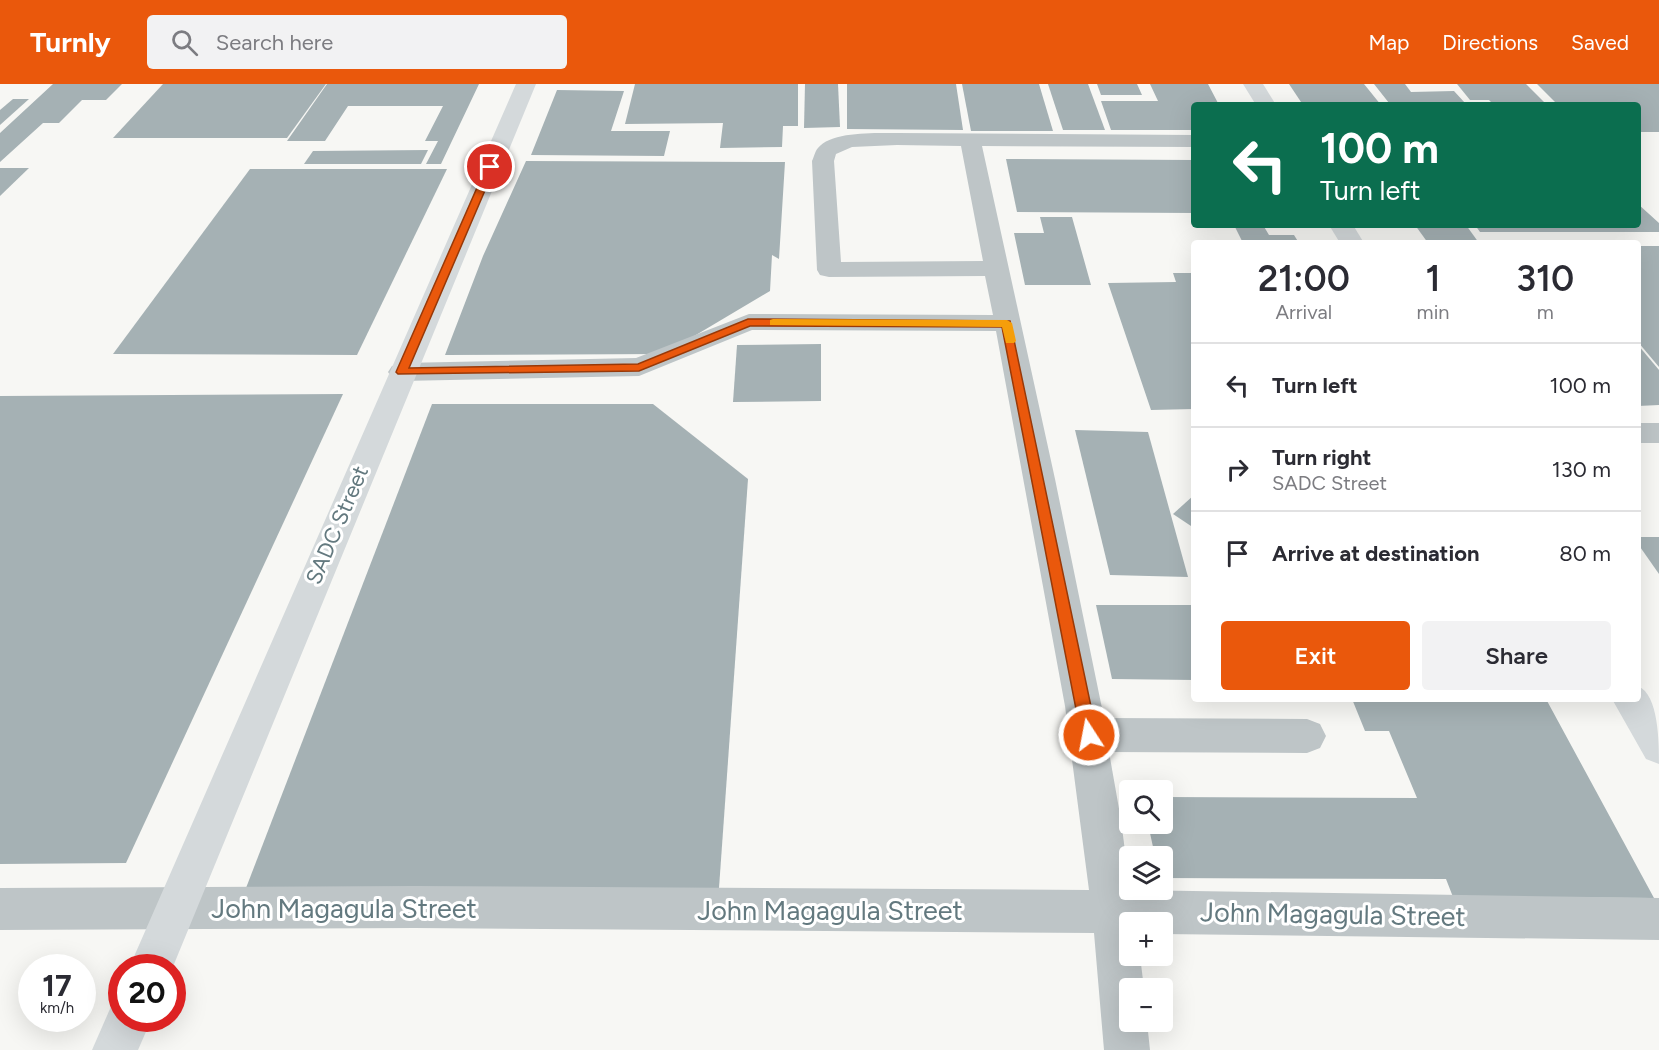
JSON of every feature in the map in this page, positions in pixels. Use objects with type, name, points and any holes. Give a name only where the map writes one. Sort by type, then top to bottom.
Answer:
[{"type":"main road","name":"SADC Street","points":[[157,954],[526,84]]},
{"type":"main road","points":[[1253,84],[1264,102]]},
{"type":"main road","points":[[1632,702],[1659,747]]},
{"type":"main road","points":[[115,1050],[123,1032]]},
{"type":"street","points":[[995,268],[829,270],[823,161],[828,150],[848,141],[970,139],[1191,141]]},
{"type":"street","points":[[970,139],[1089,735],[1115,911],[1127,1050]]},
{"type":"street","points":[[402,372],[639,367],[748,322],[1007,323]]},
{"type":"street","points":[[1641,433],[1659,433]]},
{"type":"street","points":[[1089,735],[1307,735]]},
{"type":"street","name":"John Magagula Street","points":[[0,909],[176,907],[1115,911],[1659,919]]},
{"type":"building","points":[[53,84],[122,84],[106,100],[82,100],[59,123],[43,123],[0,162],[0,133]]},
{"type":"building","points":[[163,84],[326,84],[287,138],[113,138]]},
{"type":"building","points":[[327,84],[479,84],[441,164],[426,164],[438,141],[425,141],[443,106],[348,106],[325,141],[287,141]]},
{"type":"building","points":[[635,84],[798,84],[798,126],[783,126],[782,147],[720,148],[723,123],[625,124]]},
{"type":"building","points":[[805,84],[838,84],[840,127],[804,128]]},
{"type":"building","points":[[847,84],[956,84],[963,130],[847,129]]},
{"type":"building","points":[[962,84],[1039,84],[1053,131],[971,131]]},
{"type":"building","points":[[1048,84],[1088,84],[1105,130],[1063,130]]},
{"type":"building","points":[[1097,84],[1137,84],[1142,95],[1101,95]]},
{"type":"building","points":[[1150,84],[1208,84],[1217,102],[1191,102],[1191,130],[1111,130],[1101,101],[1158,101]]},
{"type":"building","points":[[1289,84],[1364,84],[1379,102],[1301,102]]},
{"type":"building","points":[[1374,84],[1405,84],[1411,92],[1454,91],[1464,102],[1388,102]]},
{"type":"building","points":[[1457,84],[1526,84],[1544,102],[1491,102],[1489,100],[1470,100]]},
{"type":"building","points":[[1537,84],[1659,84],[1659,132],[1641,132],[1641,102],[1555,102]]},
{"type":"building","points":[[557,90],[624,91],[611,131],[670,131],[664,156],[531,155]]},
{"type":"building","points":[[13,99],[29,99],[0,125],[0,110]]},
{"type":"building","points":[[428,150],[421,164],[304,164],[313,151]]},
{"type":"building","points":[[1006,159],[1191,160],[1191,213],[1017,212]]},
{"type":"building","points":[[526,161],[785,162],[779,259],[772,255],[770,291],[664,354],[445,355],[483,256]]},
{"type":"building","points":[[0,168],[29,168],[0,196]]},
{"type":"building","points":[[250,169],[447,169],[357,355],[113,354]]},
{"type":"building","points":[[1641,207],[1659,223],[1659,232],[1480,232],[1477,228],[1641,228]]},
{"type":"building","points":[[1040,217],[1072,217],[1091,285],[1025,285],[1014,233],[1044,233]]},
{"type":"building","points":[[1236,228],[1265,228],[1269,235],[1294,235],[1297,240],[1242,240]]},
{"type":"building","points":[[1417,228],[1468,228],[1477,240],[1426,240]]},
{"type":"building","points":[[1641,246],[1659,246],[1659,367],[1641,346]]},
{"type":"building","points":[[1173,273],[1191,273],[1191,409],[1151,410],[1108,283],[1176,282]]},
{"type":"building","points":[[821,344],[821,401],[733,402],[737,345]]},
{"type":"building","points":[[1641,349],[1659,370],[1659,405],[1641,406]]},
{"type":"building","points":[[343,394],[126,863],[0,864],[0,396]]},
{"type":"building","points":[[432,404],[653,404],[748,479],[719,888],[246,888]]},
{"type":"building","points":[[1075,430],[1148,432],[1188,577],[1110,575]]},
{"type":"building","points":[[1191,498],[1191,526],[1173,514]]},
{"type":"building","points":[[1641,537],[1659,537],[1659,574],[1641,548]]},
{"type":"building","points":[[1096,605],[1191,605],[1191,680],[1112,679]]},
{"type":"building","points":[[1353,702],[1548,702],[1654,898],[1453,897],[1446,879],[1173,878],[1173,846],[1153,846],[1150,834],[1173,834],[1173,797],[1417,798],[1389,731],[1365,731]]},
{"type":"slow traffic","points":[[773,322],[1007,323],[1010,341]]},
{"type":"route","points":[[490,167],[402,372],[639,367],[748,322],[1007,323],[1089,735]]}]
